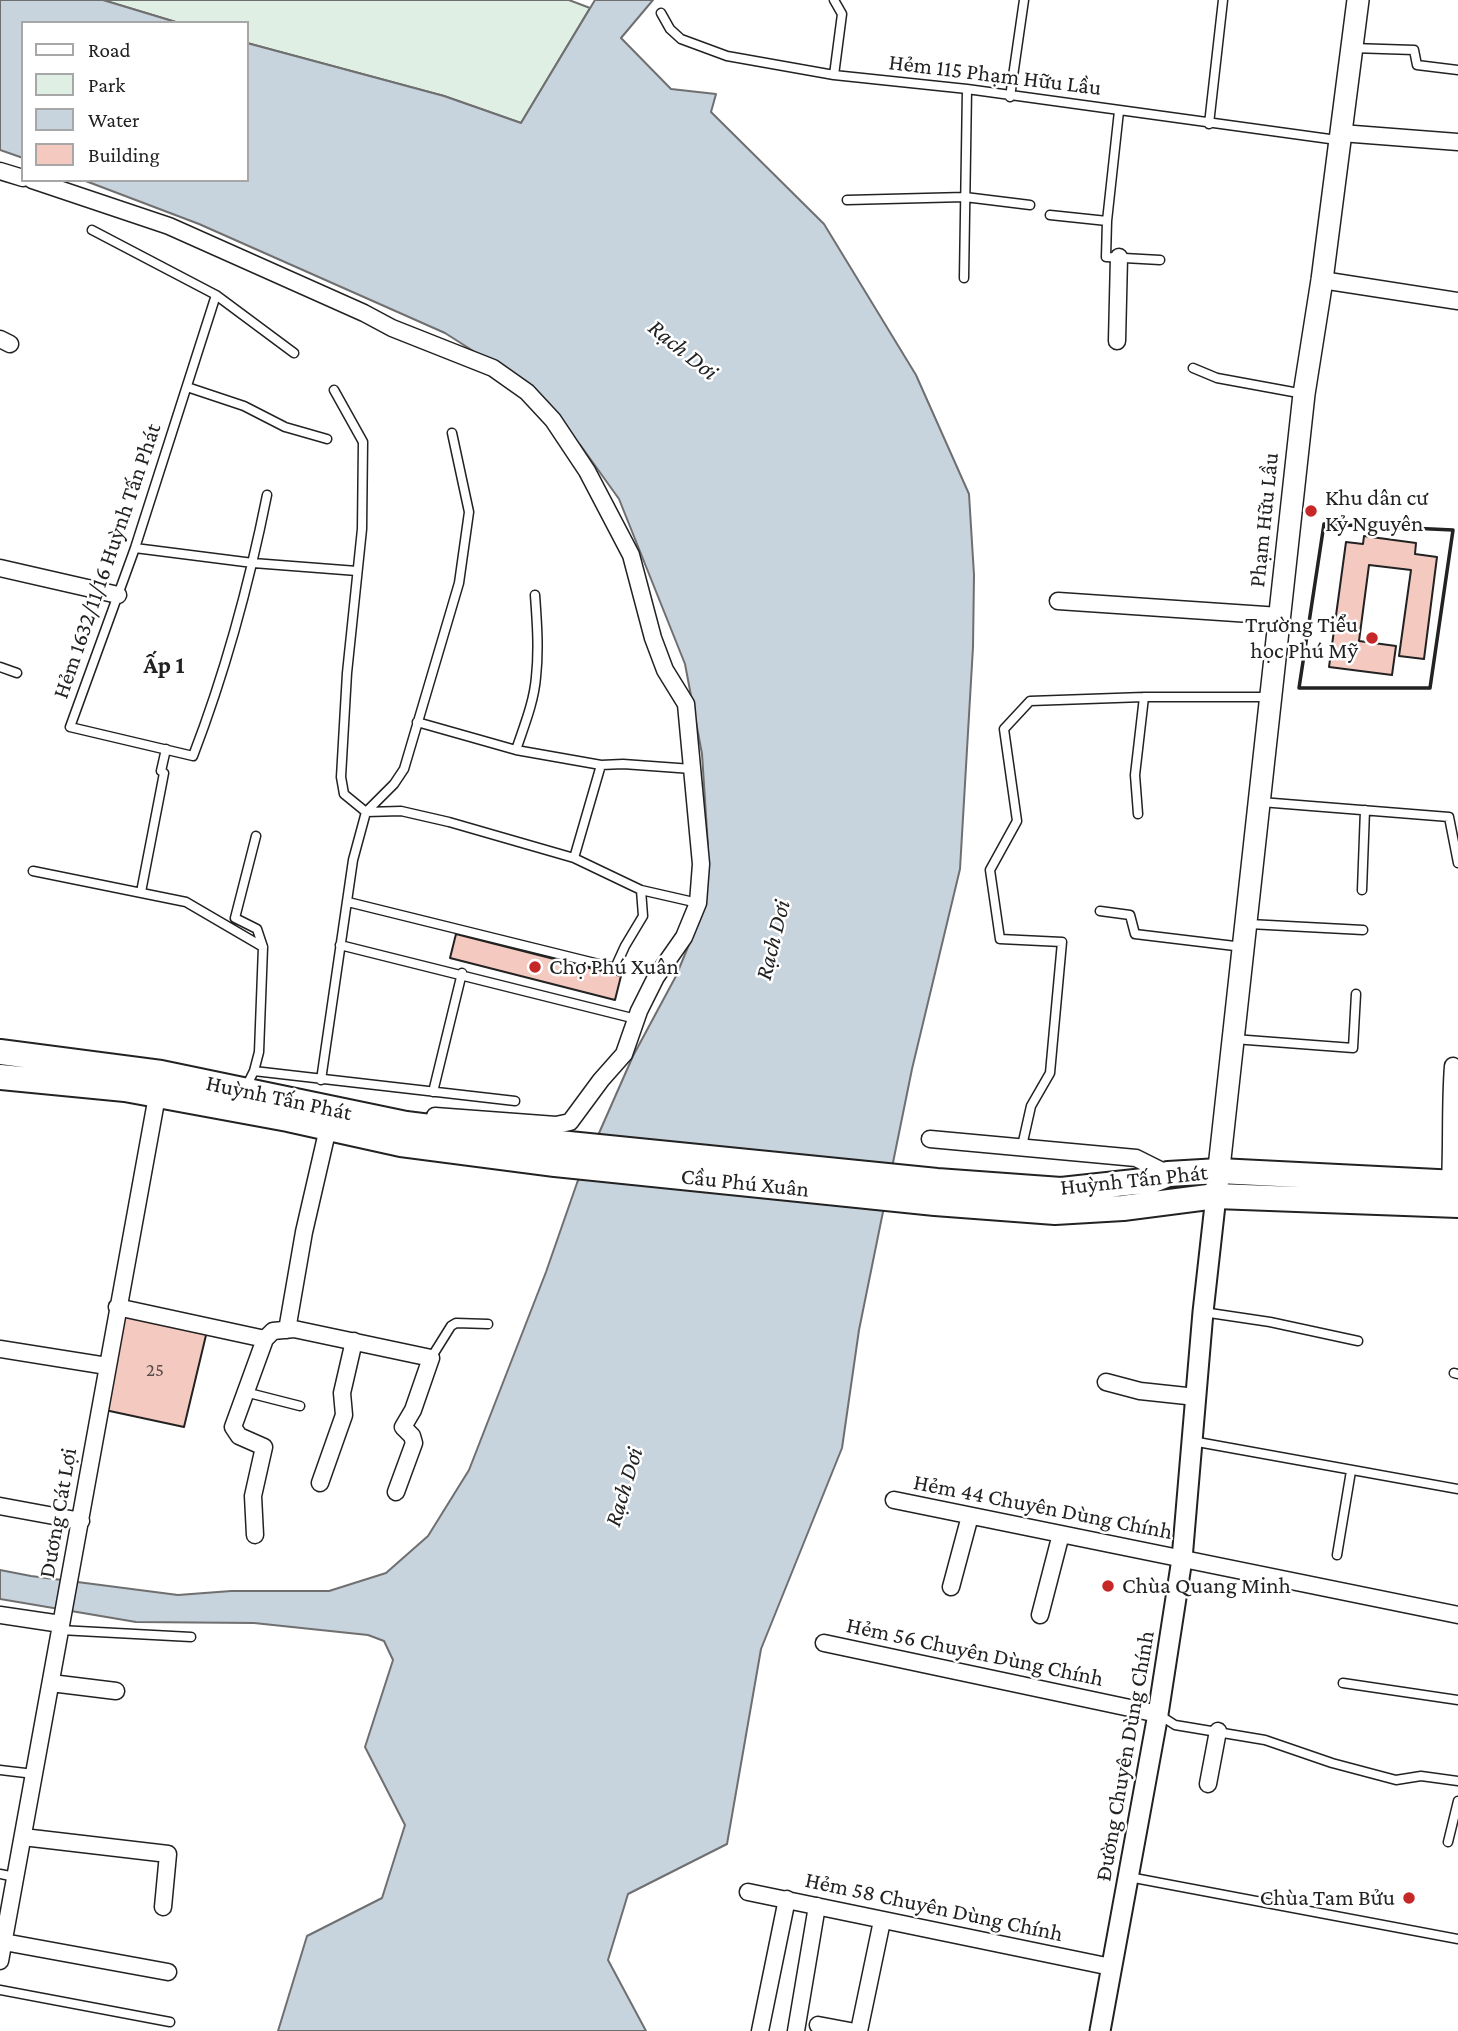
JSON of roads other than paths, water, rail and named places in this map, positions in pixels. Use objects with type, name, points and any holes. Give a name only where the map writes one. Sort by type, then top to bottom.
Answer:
[{"type":"main road","name":"Phạm Hữu Lầu","points":[[1216,1196],[1304,394],[1322,280],[1358,0]]},
{"type":"main road","name":"Huỳnh Tấn Phát","points":[[0,1052],[332,1119],[406,1124],[557,1153]]},
{"type":"main road","name":"Huỳnh Tấn Phát","points":[[0,1077],[125,1089],[159,1084],[249,1080],[332,1119]]},
{"type":"main road","name":"Cầu Phú Xuân","points":[[557,1153],[936,1192]]},
{"type":"main road","name":"Huỳnh Tấn Phát","points":[[936,1192],[1061,1190],[1153,1180],[1168,1174],[1219,1171],[1455,1190]]},
{"type":"main road","name":"Huỳnh Tấn Phát","points":[[936,1192],[1055,1212],[1123,1208],[1216,1196],[1455,1190]]},
{"type":"street","points":[[1341,137],[1458,142]]},
{"type":"street","points":[[0,171],[21,177]]},
{"type":"street","points":[[39,182],[169,226],[392,328],[493,368],[527,391],[553,420],[587,471],[631,555],[653,638],[665,670],[686,704],[701,864],[698,903],[684,937],[656,977],[636,1019],[624,1054],[570,1122],[564,1124],[456,1118],[341,1101],[338,1103],[304,1232],[287,1330]]},
{"type":"street","points":[[1117,341],[1119,257]]},
{"type":"street","points":[[1322,280],[1458,301]]},
{"type":"street","points":[[0,568],[118,595]]},
{"type":"street","points":[[1058,601],[1280,616]]},
{"type":"street","points":[[1453,1066],[1450,1102],[1455,1190]]},
{"type":"street","name":"Dương Cát Lợi","points":[[0,1961],[4,1942],[8,1876],[23,1837],[159,1084]]},
{"type":"street","points":[[930,1139],[1136,1158],[1168,1174]]},
{"type":"street","name":"Đường Chuyên Dùng Chính","points":[[1100,2031],[1158,1714],[1182,1559],[1203,1312],[1216,1196]]},
{"type":"street","points":[[117,1307],[265,1339]]},
{"type":"street","points":[[255,1535],[253,1496],[264,1447],[239,1436],[233,1427],[265,1339],[273,1332],[294,1329],[431,1358],[413,1410],[402,1427],[412,1436],[414,1444],[396,1492]]},
{"type":"street","points":[[320,1483],[344,1415],[342,1393],[354,1341]]},
{"type":"street","points":[[0,1349],[107,1366]]},
{"type":"street","points":[[1106,1382],[1140,1391],[1196,1397]]},
{"type":"street","name":"Hẻm 44 Chuyên Dùng Chính","points":[[894,1500],[1458,1615]]},
{"type":"street","points":[[0,1506],[80,1521]]},
{"type":"street","points":[[951,1587],[970,1516]]},
{"type":"street","points":[[1040,1615],[1061,1534]]},
{"type":"street","points":[[0,1615],[61,1624]]},
{"type":"street","name":"Hẻm 56 Chuyên Dùng Chính","points":[[824,1643],[1158,1714]]},
{"type":"street","points":[[51,1683],[116,1691]]},
{"type":"street","points":[[1208,1784],[1218,1731]]},
{"type":"street","points":[[23,1837],[168,1854],[163,1907]]},
{"type":"street","name":"Hẻm 58 Chuyên Dùng Chính","points":[[748,1892],[1111,1967]]},
{"type":"street","points":[[760,2031],[787,1899]]},
{"type":"street","points":[[796,2031],[817,1906]]},
{"type":"street","points":[[859,2031],[882,1921]]},
{"type":"street","points":[[4,1942],[168,1972]]},
{"type":"street","points":[[818,2025],[850,2031]]},
{"type":"lane","points":[[834,0],[842,15],[834,75]]},
{"type":"lane","points":[[1010,96],[1024,0]]},
{"type":"lane","points":[[1209,124],[1223,0]]},
{"type":"lane","name":"Hẻm 115 Phạm Hữu Lầu","points":[[661,13],[670,29],[681,39],[727,56],[834,75],[967,89],[1209,124],[1341,137]]},
{"type":"lane","points":[[1352,48],[1414,50],[1417,65],[1458,70]]},
{"type":"lane","points":[[964,278],[967,89]]},
{"type":"lane","points":[[1119,111],[1107,221],[1106,257],[1160,260]]},
{"type":"lane","points":[[847,200],[965,197],[1030,205]]},
{"type":"lane","points":[[1050,215],[1107,221]]},
{"type":"lane","points":[[92,230],[216,295],[294,353]]},
{"type":"lane","name":"Hẻm 1632/11/16 Huỳnh Tấn Phát","points":[[166,749],[70,727],[135,548],[216,295]]},
{"type":"lane","points":[[1193,368],[1217,378],[1304,394]]},
{"type":"lane","points":[[187,387],[244,406],[285,427],[327,439]]},
{"type":"lane","points":[[334,390],[363,442],[362,529],[346,673],[341,777],[344,794],[366,812],[401,811],[449,821],[574,858],[641,890],[698,903]]},
{"type":"lane","points":[[321,1080],[354,860],[366,812],[394,784],[404,769],[459,583],[468,512],[452,433]]},
{"type":"lane","points":[[141,892],[164,773],[161,771],[166,749],[194,756],[219,690],[253,563],[267,495]]},
{"type":"lane","points":[[135,548],[253,563],[357,571]]},
{"type":"lane","points":[[516,750],[536,678],[538,638],[535,595]]},
{"type":"lane","points":[[0,667],[17,673]]},
{"type":"lane","points":[[1022,1146],[1031,1106],[1050,1073],[1062,942],[1000,939],[990,870],[1017,821],[1004,729],[1030,701],[1144,697],[1271,697]]},
{"type":"lane","points":[[1138,814],[1135,775],[1144,697]]},
{"type":"lane","points":[[417,722],[516,750],[601,765],[692,769]]},
{"type":"lane","points":[[574,858],[601,765]]},
{"type":"lane","points":[[1261,802],[1449,817],[1456,839],[1458,863]]},
{"type":"lane","points":[[1362,890],[1365,810]]},
{"type":"lane","points":[[249,1080],[258,1052],[263,947],[257,929],[235,918],[256,836]]},
{"type":"lane","points":[[33,871],[186,902],[263,947]]},
{"type":"lane","points":[[348,902],[615,968],[643,916],[641,890]]},
{"type":"lane","points":[[1100,911],[1130,915],[1135,934],[1243,947]]},
{"type":"lane","points":[[1246,923],[1363,930]]},
{"type":"lane","points":[[340,945],[636,1019]]},
{"type":"lane","points":[[433,1092],[462,974]]},
{"type":"lane","points":[[1234,1039],[1353,1048],[1356,994]]},
{"type":"lane","name":"Huỳnh Tấn Phát","points":[[249,1080],[321,1080],[514,1101]]},
{"type":"lane","points":[[1203,1312],[1270,1322],[1358,1341]]},
{"type":"lane","points":[[431,1358],[451,1326],[456,1323],[488,1324]]},
{"type":"lane","points":[[245,1392],[300,1406]]},
{"type":"lane","points":[[1192,1441],[1458,1489]]},
{"type":"lane","points":[[1337,1555],[1351,1471]]},
{"type":"lane","points":[[61,1624],[191,1637]]},
{"type":"lane","points":[[1343,1683],[1458,1700]]},
{"type":"lane","points":[[1158,1714],[1175,1725],[1265,1740],[1332,1763],[1396,1780],[1429,1776],[1458,1781]]},
{"type":"lane","points":[[0,1770],[34,1774]]},
{"type":"lane","points":[[1448,1843],[1458,1801]]},
{"type":"lane","points":[[1129,1877],[1458,1938]]},
{"type":"lane","points":[[0,1990],[170,2022]]},
{"type":"water","points":[[0,0],[103,0],[172,21],[21,21],[21,157],[0,150]]},
{"type":"water","name":"Rạch Dơi","points":[[595,0],[653,0],[621,38],[671,89],[716,94],[711,112],[824,224],[916,375],[969,494],[974,575],[973,647],[960,869],[912,1069],[859,1330],[842,1448],[761,1649],[727,1844],[628,1894],[608,1960],[646,2031],[278,2031],[307,1936],[382,1898],[405,1825],[365,1747],[393,1660],[384,1641],[368,1635],[254,1623],[136,1622],[0,1599],[0,1570],[178,1595],[231,1591],[329,1591],[386,1573],[428,1536],[469,1470],[546,1272],[577,1183],[633,1056],[676,976],[702,913],[708,847],[702,754],[685,664],[619,499],[581,446],[525,384],[445,333],[199,224],[88,182],[248,182],[248,43],[444,96],[521,123]]},
{"type":"place","name":"Khu dân cư Kỷ Nguyên","points":[[1311,511]]},
{"type":"place","name":"Trường Tiểu học Phú Mỹ","points":[[1372,638]]},
{"type":"place","name":"Chợ Phú Xuân","points":[[535,967]]},
{"type":"place","name":"Chùa Quang Minh","points":[[1108,1586]]},
{"type":"place","name":"Chùa Tam Bửu","points":[[1409,1898]]},
{"type":"district","name":"Ấp 1","points":[[164,666]]}]
